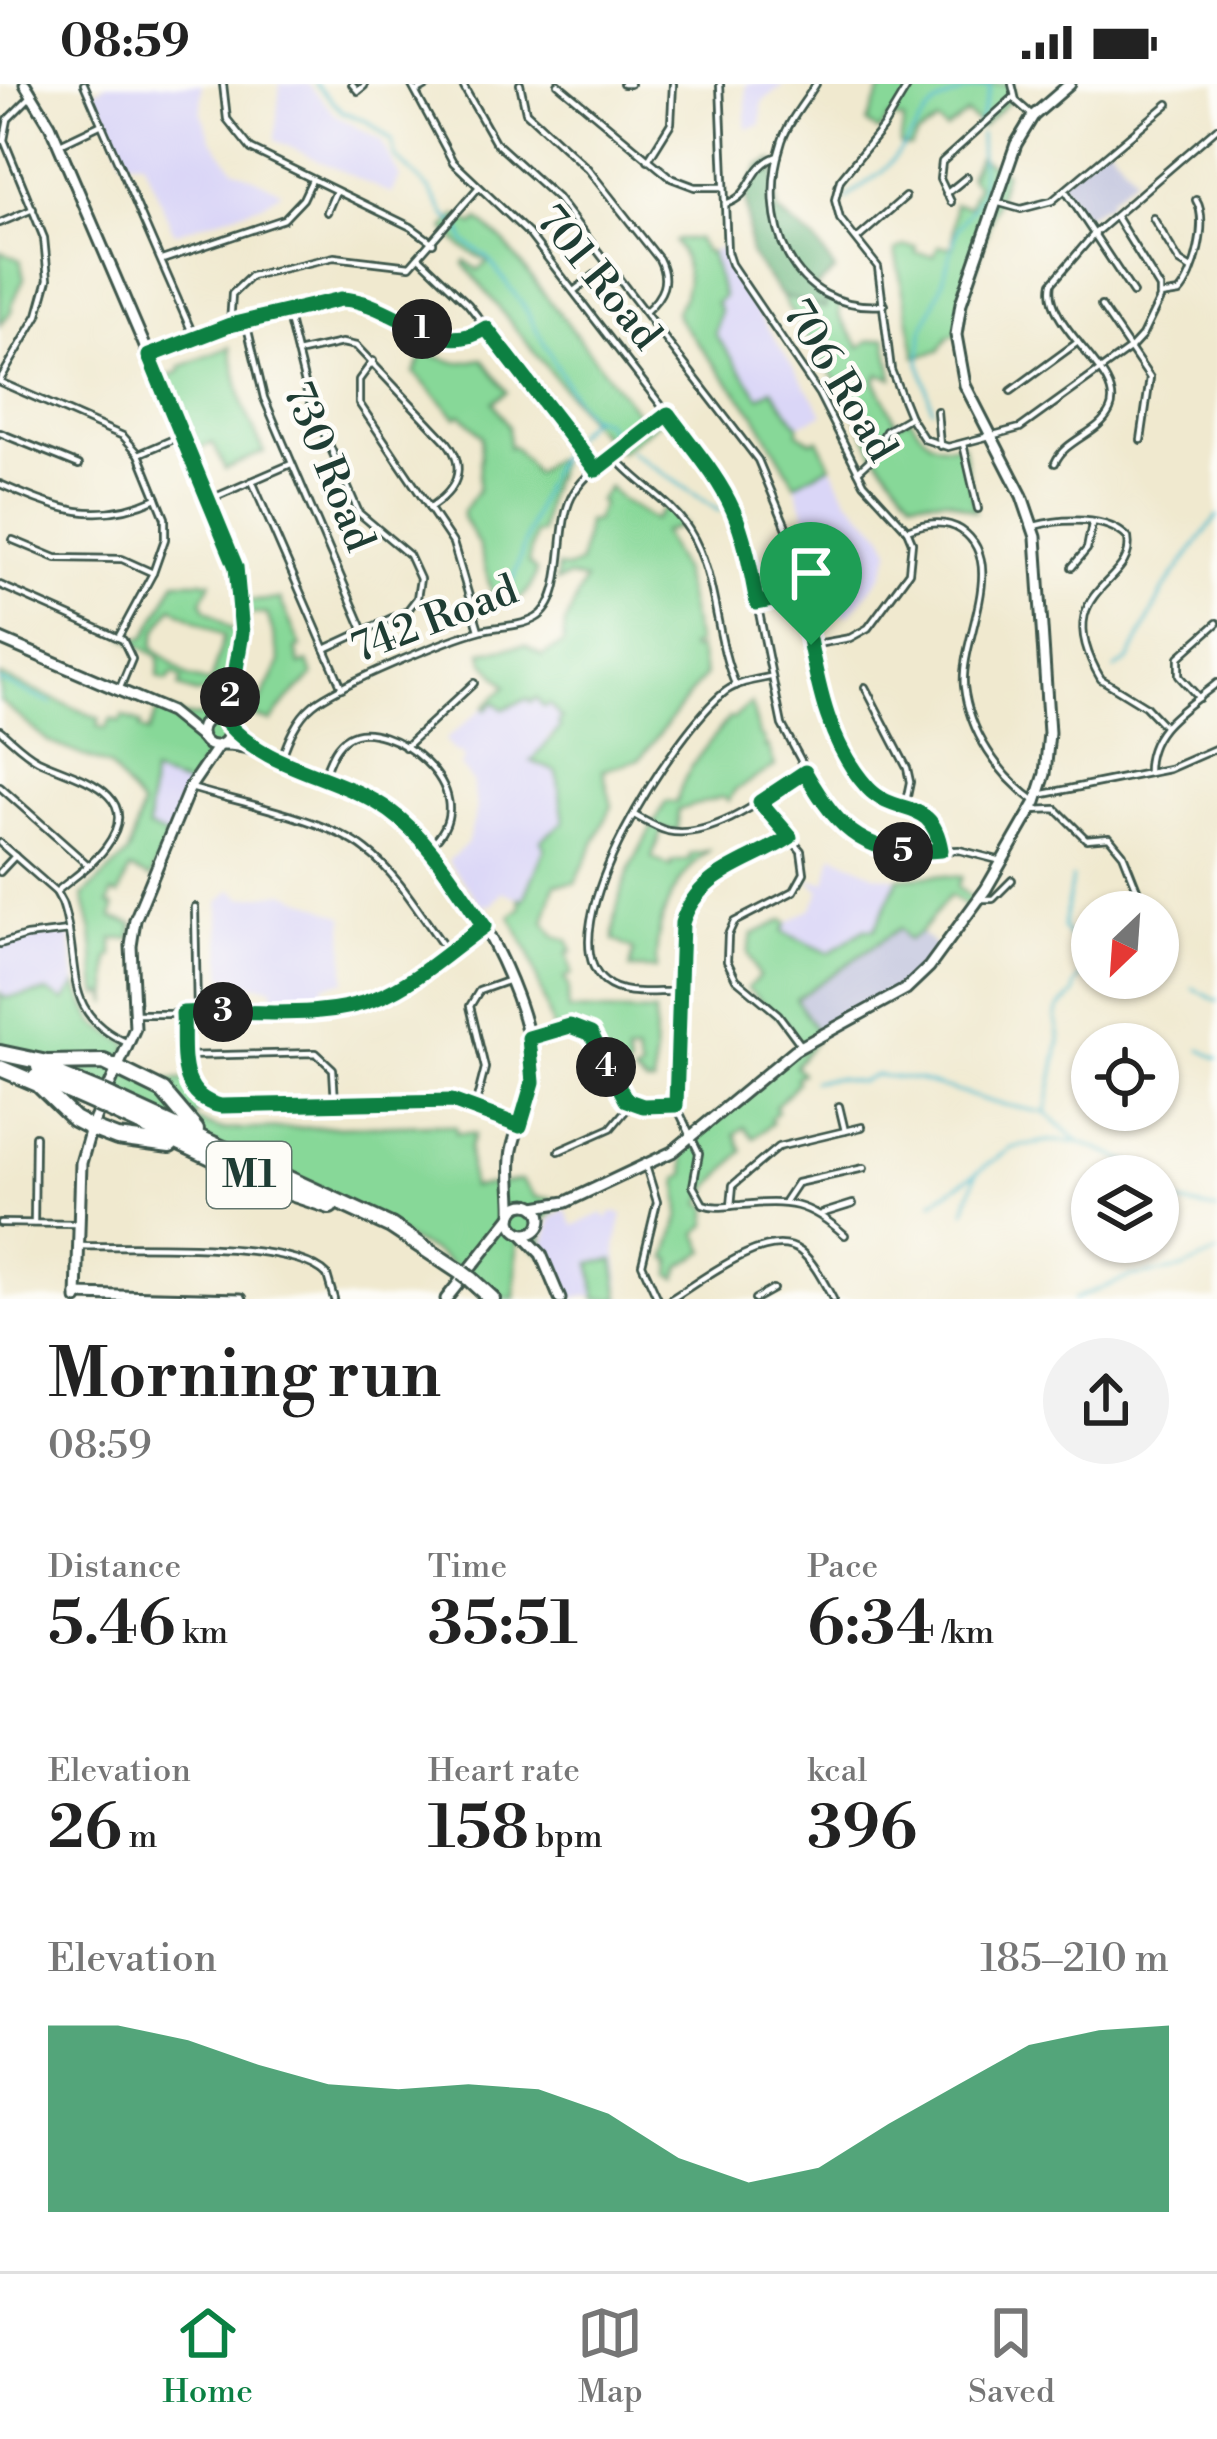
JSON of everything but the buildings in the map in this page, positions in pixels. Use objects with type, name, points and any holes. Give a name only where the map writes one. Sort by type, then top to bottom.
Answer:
[{"type":"highway","points":[[0,1053],[47,1063],[98,1061],[118,1068],[163,1091],[188,1124],[234,1161]]},
{"type":"highway","name":"M1","points":[[0,1053],[397,1230],[492,1299]]},
{"type":"highway","points":[[0,1066],[38,1084],[74,1119],[91,1128],[117,1138],[168,1144],[234,1161]]},
{"type":"highway","name":"M1","points":[[0,1066],[104,1100]]},
{"type":"street","points":[[25,84],[58,145],[232,554],[241,596],[242,633],[228,739],[191,785]]},
{"type":"street","points":[[84,84],[194,337]]},
{"type":"street","points":[[223,84],[227,119],[244,143],[411,227],[433,243]]},
{"type":"street","points":[[352,84],[358,91],[364,86]]},
{"type":"street","name":"701 Road","points":[[411,84],[443,148],[478,188],[524,228],[711,471],[732,507],[745,544],[786,736],[832,817],[858,838],[895,851],[966,850],[1003,862]]},
{"type":"street","points":[[416,92],[430,84]]},
{"type":"street","points":[[462,84],[495,142],[553,193],[758,460],[790,536],[824,706],[871,791],[928,818],[938,832],[941,850]]},
{"type":"street","points":[[520,84],[526,112],[588,169],[659,259],[664,286],[646,311]]},
{"type":"street","points":[[558,84],[648,160],[687,186],[724,187]]},
{"type":"street","points":[[648,160],[670,123],[673,84]]},
{"type":"street","name":"706 Road","points":[[720,84],[731,264],[819,394],[869,489],[908,530]]},
{"type":"street","points":[[816,84],[787,130],[778,156],[779,233],[800,274],[823,297],[854,307],[884,305]]},
{"type":"street","points":[[909,84],[837,184],[837,212],[878,266],[891,370],[924,439],[940,446],[963,444],[1017,430],[1132,348],[1160,296],[1157,280],[1116,217]]},
{"type":"street","points":[[1012,84],[1014,97],[1033,116]]},
{"type":"street","points":[[494,1241],[533,1233],[566,1202],[646,1166],[690,1138],[801,1046],[911,985],[979,899],[1036,802],[1049,733],[1034,526],[965,385],[956,334],[962,303],[1016,144],[1033,116],[1070,84]]},
{"type":"street","points":[[33,95],[8,119],[4,140],[47,250],[46,289],[38,315],[0,381],[123,436],[139,454],[166,531],[153,573],[119,636]]},
{"type":"street","points":[[951,202],[939,175],[943,159],[1014,97]]},
{"type":"street","points":[[996,202],[1016,209],[1033,208],[1066,192],[1168,104]]},
{"type":"street","points":[[58,145],[102,124]]},
{"type":"street","points":[[1055,464],[1064,449],[1109,412],[1111,393],[1054,308],[1050,291],[1059,272],[1094,234],[1217,128]]},
{"type":"street","points":[[724,204],[741,198],[759,165],[778,156]]},
{"type":"street","points":[[946,194],[967,177]]},
{"type":"street","points":[[162,260],[284,219],[303,199],[312,180]]},
{"type":"street","points":[[230,325],[232,295],[251,276],[334,257],[399,267],[420,258],[478,188]]},
{"type":"street","points":[[327,212],[336,191]]},
{"type":"street","points":[[1066,192],[1133,293]]},
{"type":"street","points":[[858,238],[904,197]]},
{"type":"street","points":[[1160,296],[1182,290],[1190,269],[1203,216],[1196,200]]},
{"type":"street","points":[[0,224],[33,209]]},
{"type":"street","points":[[1153,218],[1179,260],[1190,269]]},
{"type":"street","points":[[420,258],[462,297],[596,470]]},
{"type":"street","points":[[573,291],[609,264]]},
{"type":"street","points":[[149,356],[230,325],[350,299],[452,340],[467,339],[486,328]]},
{"type":"street","points":[[1101,306],[1150,381],[1142,440]]},
{"type":"street","points":[[287,312],[308,396],[359,513],[410,555],[419,572],[420,588],[411,608],[325,649]]},
{"type":"street","name":"730 Road","points":[[246,322],[264,398],[364,632]]},
{"type":"street","points":[[1011,391],[1078,342]]},
{"type":"street","points":[[297,353],[347,343],[356,346],[457,457],[454,487],[429,508]]},
{"type":"street","points":[[373,361],[359,380],[359,403],[456,549],[479,630]]},
{"type":"street","points":[[937,411],[940,446]]},
{"type":"street","name":"742 Road","points":[[281,760],[306,712],[342,688],[479,630],[533,620],[549,605],[568,502],[582,481],[668,414]]},
{"type":"street","points":[[858,471],[870,460],[884,433],[910,417]]},
{"type":"street","points":[[0,433],[79,465]]},
{"type":"street","points":[[139,454],[183,435]]},
{"type":"street","points":[[963,444],[978,509]]},
{"type":"street","points":[[614,456],[638,483],[677,514],[695,541],[722,654],[736,686]]},
{"type":"street","points":[[211,499],[291,464]]},
{"type":"street","points":[[252,481],[342,688]]},
{"type":"street","points":[[0,484],[73,513],[132,508],[157,498]]},
{"type":"street","points":[[1034,526],[1063,519],[1121,530],[1130,545],[1122,564],[1084,609],[1083,626],[1093,663],[1104,682],[1145,706],[1164,727]]},
{"type":"street","points":[[811,645],[856,635],[874,622],[909,572],[913,550],[908,530],[929,523],[962,530],[980,553],[983,574],[964,658],[969,709],[1000,770],[1036,802],[1056,809],[1086,838],[1109,837],[1124,854],[1138,891]]},
{"type":"street","points":[[1072,567],[1087,549],[1092,524]]},
{"type":"street","points":[[14,540],[56,558],[118,558],[153,573]]},
{"type":"street","points":[[0,598],[2,586],[119,636],[132,655],[119,690]]},
{"type":"street","points":[[757,603],[800,595]]},
{"type":"street","points":[[1199,698],[1182,682],[1179,657],[1217,623]]},
{"type":"street","points":[[0,639],[170,712],[228,725],[263,752]]},
{"type":"street","points":[[678,992],[619,989],[597,973],[591,956],[597,887],[656,776],[703,716],[736,686],[770,676]]},
{"type":"street","points":[[235,681],[201,727],[191,785],[132,932],[137,1015],[130,1044],[91,1128],[81,1163],[77,1297],[241,1299]]},
{"type":"street","points":[[405,748],[474,683]]},
{"type":"street","points":[[1148,772],[1153,740],[1217,683]]},
{"type":"street","points":[[865,687],[907,768],[910,782],[905,806]]},
{"type":"street","points":[[170,712],[202,739],[263,752],[392,812],[427,848],[497,944],[529,1038],[533,1082],[511,1153],[512,1216],[520,1233],[542,1254]]},
{"type":"street","points":[[0,730],[36,759],[92,781],[110,799],[115,820],[112,838],[56,892]]},
{"type":"street","points":[[323,777],[339,745],[358,732],[382,734],[405,748],[442,781],[452,801],[448,825],[427,848]]},
{"type":"street","points":[[1036,802],[1176,767],[1217,748]]},
{"type":"street","points":[[634,815],[663,829],[689,831],[760,802],[805,772]]},
{"type":"street","points":[[191,785],[332,831],[364,848],[387,869],[448,952]]},
{"type":"street","points":[[0,787],[88,865]]},
{"type":"street","points":[[760,802],[803,856],[801,883],[790,894],[734,922],[728,935],[727,961],[736,979],[778,1013],[801,1046]]},
{"type":"street","points":[[790,837],[718,874],[696,893],[682,923],[676,1105],[699,1153],[693,1186],[697,1198],[709,1207],[785,1202],[821,1214],[845,1235]]},
{"type":"street","points":[[0,843],[56,892],[65,910],[77,996],[84,1011],[100,1028],[130,1044]]},
{"type":"street","points":[[0,872],[14,856]]},
{"type":"street","points":[[979,899],[993,898],[1012,880]]},
{"type":"street","points":[[195,907],[197,1012]]},
{"type":"street","points":[[137,1015],[347,1007],[394,991],[484,926]]},
{"type":"street","points":[[0,944],[69,931]]},
{"type":"street","points":[[475,1107],[485,1068],[470,1006],[479,991],[510,980]]},
{"type":"street","points":[[183,1013],[188,1084],[212,1105],[441,1100],[475,1107],[520,1126]]},
{"type":"street","points":[[529,1038],[570,1026],[587,1031],[616,1089],[631,1104],[676,1105]]},
{"type":"street","points":[[184,1056],[316,1053],[333,1069],[335,1103]]},
{"type":"street","points":[[560,1151],[611,1127],[631,1104]]},
{"type":"street","points":[[839,1106],[845,1131]]},
{"type":"street","points":[[730,1206],[735,1182],[775,1149],[862,1127]]},
{"type":"street","points":[[34,1136],[34,1223]]},
{"type":"street","points":[[646,1166],[658,1202],[642,1264],[658,1299]]},
{"type":"street","points":[[785,1202],[799,1182],[864,1168]]},
{"type":"street","points":[[513,1184],[541,1223],[542,1254],[560,1299]]},
{"type":"street","points":[[446,1299],[520,1205],[566,1202]]},
{"type":"street","points":[[821,1214],[854,1204]]},
{"type":"street","points":[[0,1222],[78,1224]]},
{"type":"street","points":[[671,1299],[772,1244],[787,1245],[805,1255],[833,1299]]},
{"type":"street","points":[[78,1246],[253,1251],[306,1259],[327,1275],[334,1299]]},
{"type":"street","points":[[755,1299],[773,1288]]},
{"type":"shaded area","points":[[107,84],[202,84],[201,110],[211,139],[234,169],[282,191],[263,204],[174,233],[143,160],[123,160],[93,92]]},
{"type":"shaded area","points":[[280,84],[308,84],[336,115],[381,141],[400,177],[391,194],[275,140]]},
{"type":"shaded area","points":[[746,84],[785,84],[762,102],[761,125],[746,129]]},
{"type":"shaded area","points":[[1106,142],[1135,177],[1110,202],[1083,216],[1059,181]]},
{"type":"shaded area","points":[[723,247],[728,268],[824,414],[798,425],[773,390],[760,397],[715,334],[720,310],[716,303],[723,296],[710,252]]},
{"type":"shaded area","points":[[831,465],[847,497],[884,535],[891,549],[882,575],[850,614],[810,618],[797,548],[815,544],[795,484]]},
{"type":"shaded area","points":[[536,698],[562,719],[562,728],[549,736],[531,761],[557,772],[564,822],[549,833],[523,900],[502,891],[491,906],[485,903],[486,911],[448,861],[467,844],[477,809],[472,781],[460,765],[462,754],[445,740],[484,707],[496,702],[501,708],[512,701]]},
{"type":"shaded area","points":[[152,773],[190,787],[168,837],[148,829]]},
{"type":"shaded area","points":[[833,854],[876,875],[899,878],[875,930],[863,929],[829,953],[783,931],[787,923],[812,908],[821,890],[808,879],[826,882]]},
{"type":"shaded area","points":[[232,889],[243,898],[285,892],[344,916],[345,981],[323,985],[324,1005],[274,1007],[273,987],[245,983],[231,988],[230,979],[223,978],[219,902]]},
{"type":"shaded area","points":[[900,927],[908,940],[920,933],[941,950],[911,985],[819,1036],[795,1000]]},
{"type":"shaded area","points":[[69,930],[76,985],[65,1001],[47,992],[4,999],[0,944]]},
{"type":"shaded area","points":[[565,1209],[574,1226],[603,1213],[606,1219],[612,1212],[623,1214],[616,1247],[622,1299],[568,1299],[545,1243],[551,1219]]},
{"type":"green space","points":[[884,84],[1012,84],[1014,97],[982,127],[967,114],[946,130],[938,122],[917,136],[911,147],[904,147],[900,144],[904,120],[889,118],[879,132],[867,123]]},
{"type":"green space","points":[[978,158],[1005,172],[956,335],[949,336],[939,351],[916,357],[895,251],[916,247],[916,253],[934,256],[938,246],[953,247],[954,204],[969,206],[977,185],[969,177]]},
{"type":"green space","points":[[774,160],[777,211],[816,242],[835,271],[814,289],[827,299],[825,308],[781,296],[750,254],[746,192],[760,165]]},
{"type":"green space","points":[[457,215],[474,225],[479,220],[502,240],[638,414],[662,419],[620,452],[594,427],[464,264],[478,270],[488,262],[462,247],[445,229]]},
{"type":"green space","points":[[697,239],[710,252],[723,296],[716,303],[720,310],[715,334],[760,397],[772,389],[798,425],[798,433],[812,441],[818,439],[831,465],[795,484],[754,413],[678,319],[687,276],[675,242]]},
{"type":"green space","points":[[0,251],[20,260],[24,278],[13,309],[0,325]]},
{"type":"green space","points":[[781,296],[825,308],[827,299],[840,303],[839,316],[860,347],[886,338],[893,378],[879,374],[875,380],[897,424],[910,417],[931,441],[963,444],[975,511],[947,499],[912,499],[874,452],[848,399]]},
{"type":"green space","points":[[230,347],[243,406],[264,452],[225,469],[213,443],[190,452],[160,380]]},
{"type":"green space","points":[[424,353],[458,363],[483,359],[507,392],[493,402],[508,426],[509,448],[513,446],[535,473],[553,459],[559,463],[528,563],[536,571],[534,579],[523,596],[511,602],[495,605],[479,546],[463,517],[478,490],[482,436],[461,414],[456,417],[414,373]]},
{"type":"green space","points":[[609,487],[654,520],[667,505],[685,525],[662,532],[682,572],[697,644],[690,647],[698,649],[705,675],[640,759],[603,770],[612,806],[575,883],[555,884],[544,922],[555,936],[568,940],[572,952],[567,953],[572,974],[564,978],[568,1010],[655,1013],[654,1084],[634,1075],[641,1071],[636,1053],[627,1055],[630,1068],[611,1077],[587,1031],[575,1026],[553,1030],[529,953],[510,916],[521,908],[519,898],[524,899],[545,848],[541,840],[564,822],[557,772],[531,761],[561,728],[562,719],[536,698],[503,709],[495,702],[484,707],[506,686],[482,652],[525,645],[542,656],[563,644],[565,624],[585,580],[569,577],[556,582],[558,567],[580,563],[587,521],[595,521],[602,504],[598,501]]},
{"type":"green space","points":[[840,569],[844,606],[819,609],[815,572]]},
{"type":"green space","points":[[176,581],[211,581],[202,601],[206,609],[241,637],[227,723],[245,742],[264,752],[237,745],[210,752],[190,787],[152,774],[148,828],[168,837],[151,878],[130,869],[119,895],[112,893],[112,918],[133,924],[131,939],[113,939],[109,1004],[105,993],[97,991],[92,932],[83,896],[128,854],[142,807],[109,766],[49,742],[0,701],[0,676],[100,719],[97,726],[105,729],[111,719],[120,722],[123,716],[148,733],[159,707],[185,717],[212,716],[231,686],[196,694],[179,687],[182,679],[173,673],[167,681],[158,677],[159,657],[126,638],[145,638]],"holes":[[[172,607],[224,636],[210,683],[188,677],[153,647],[156,632]]]},
{"type":"green space","points":[[280,599],[301,647],[296,649],[300,665],[308,662],[313,676],[271,722],[253,716],[280,663],[276,645],[267,614],[242,614],[241,602]]},
{"type":"green space","points":[[751,703],[759,735],[775,766],[734,791],[729,801],[722,797],[678,810],[678,831],[662,829],[652,858],[671,867],[672,862],[690,859],[690,854],[708,851],[684,876],[667,905],[658,936],[656,969],[630,969],[634,950],[614,940],[618,903],[631,868],[666,802],[677,802],[697,758],[729,718]]},
{"type":"green space","points":[[962,877],[957,887],[977,902],[971,910],[950,895],[920,933],[908,940],[900,928],[796,999],[819,1036],[795,1066],[802,1073],[775,1107],[778,1111],[772,1123],[754,1138],[744,1127],[735,1134],[743,1151],[701,1203],[709,1207],[707,1225],[697,1233],[706,1251],[681,1266],[677,1278],[671,1275],[672,1259],[667,1258],[680,1215],[678,1179],[686,1174],[682,1145],[801,1046],[787,1025],[747,988],[759,977],[748,953],[752,935],[783,920],[787,923],[783,932],[829,953],[864,929],[875,929],[899,878]]},
{"type":"green space","points":[[76,985],[94,1023],[129,1044],[122,1060],[159,1080],[187,1080],[205,1101],[194,1120],[222,1130],[436,1124],[456,1127],[456,1133],[475,1134],[469,1148],[471,1187],[521,1180],[536,1197],[554,1199],[559,1207],[541,1222],[542,1255],[524,1240],[517,1243],[515,1299],[490,1294],[430,1250],[217,1147],[0,1054],[0,993],[5,998],[48,992],[65,1001]]},
{"type":"green space","points":[[614,1260],[620,1299],[596,1299],[591,1263]]},
{"type":"waterway","points":[[315,84],[343,112],[369,122],[392,141],[395,157],[429,189],[445,215],[460,227],[465,242],[487,257],[525,308],[575,400],[588,416],[604,421],[619,444]]},
{"type":"waterway","points":[[847,199],[884,169],[934,107],[991,85]]},
{"type":"waterway","points":[[978,127],[991,86]]},
{"type":"waterway","points":[[932,408],[920,363],[922,331],[958,228],[982,193],[980,134]]},
{"type":"waterway","points":[[509,591],[549,475],[560,454],[591,418]]},
{"type":"waterway","points":[[630,451],[719,511]]},
{"type":"waterway","points":[[1115,669],[1128,661],[1164,589],[1217,516]]},
{"type":"waterway","points":[[0,681],[52,704]]},
{"type":"waterway","points":[[1072,878],[1063,928],[1072,940],[1082,943],[1085,972],[1056,1017],[1060,1040],[1046,1113],[1079,1142],[1112,1155]]},
{"type":"waterway","points":[[1193,988],[1217,1001]]},
{"type":"waterway","points":[[1201,1050],[1217,1058]]},
{"type":"waterway","points":[[813,1081],[860,1082],[875,1075],[919,1080],[1046,1113]]},
{"type":"waterway","points":[[933,1202],[1012,1148],[1075,1142]]},
{"type":"waterway","points":[[965,1211],[976,1174]]},
{"type":"waterway","points":[[1179,1203],[1217,1210]]},
{"type":"waterway","points":[[1074,1299],[1130,1277],[1182,1269],[1217,1253]]},
{"type":"route","points":[[341,299],[372,305],[452,340],[467,339],[486,328],[596,470],[668,414],[732,507],[757,603],[800,595],[811,645],[824,706],[864,784],[889,802],[918,810],[928,818],[938,832],[941,850],[895,851],[858,838],[832,817],[805,772],[760,802],[790,837],[712,878],[693,898],[682,923],[676,1105],[643,1106],[620,1096],[591,1034],[570,1026],[529,1038],[533,1082],[520,1126],[452,1101],[221,1106],[200,1098],[191,1088],[185,1068],[183,1013],[328,1010],[369,1002],[406,984],[484,926],[420,839],[392,812],[263,752],[229,727],[242,633],[236,567],[149,356],[230,325],[341,299]]}]
